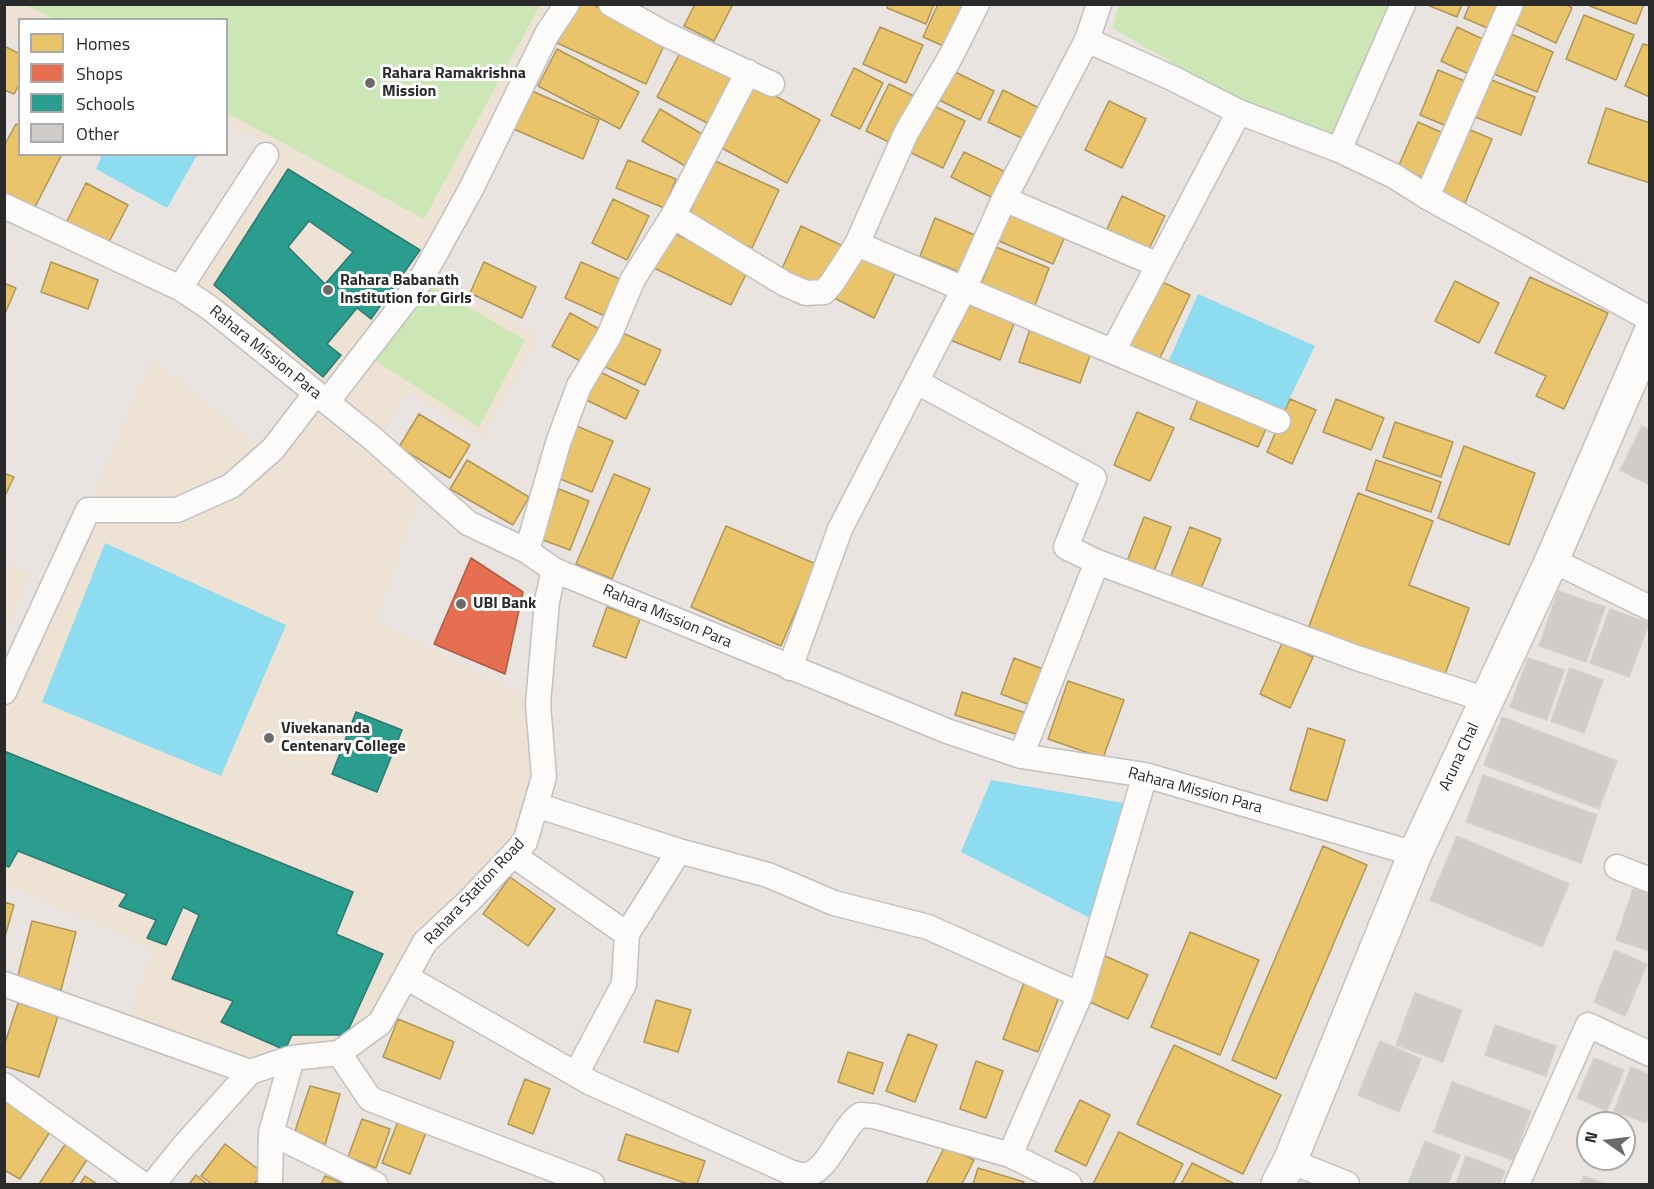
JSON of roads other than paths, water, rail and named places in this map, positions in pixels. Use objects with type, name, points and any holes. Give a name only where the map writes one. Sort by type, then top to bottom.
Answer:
[{"type":"street","points":[[4,692],[88,510],[177,510],[231,486],[273,449],[322,397],[419,283],[471,189],[547,34],[567,4]]},
{"type":"street","points":[[611,4],[665,34],[772,84]]},
{"type":"street","points":[[673,216],[785,284],[806,293],[824,292],[857,244],[906,133],[951,56],[977,4]]},
{"type":"street","points":[[790,668],[840,529],[964,289],[1004,199],[1087,40],[1099,4]]},
{"type":"street","points":[[1339,150],[1403,4]]},
{"type":"street","points":[[1427,197],[1511,4]]},
{"type":"street","points":[[1087,40],[1172,78],[1239,112],[1339,150],[1394,176],[1427,197],[1650,319]]},
{"type":"street","points":[[527,551],[558,442],[579,386],[609,336],[633,279],[673,216],[748,72]]},
{"type":"street","points":[[1113,351],[1239,112]]},
{"type":"street","points":[[180,288],[266,155]]},
{"type":"street","points":[[1004,199],[1158,265]]},
{"type":"street","name":"Rahara Mission Para","points":[[4,206],[180,288],[210,308],[322,397],[468,523],[527,551],[554,570],[947,731],[1021,756],[1145,775],[1415,854]]},
{"type":"street","points":[[857,244],[1278,421]]},
{"type":"street","name":"Aruna Chal","points":[[1284,1173],[1415,854],[1552,560],[1650,334]]},
{"type":"street","points":[[917,382],[1094,478],[1066,547],[1097,562],[1357,658],[1487,700]]},
{"type":"street","points":[[1552,560],[1650,608]]},
{"type":"street","points":[[1021,756],[1097,562]]},
{"type":"street","name":"Rahara Station Road","points":[[339,1053],[380,1023],[425,942],[470,900],[525,842],[544,777],[538,704],[547,602],[554,570]]},
{"type":"street","points":[[1010,1155],[1080,995],[1145,775]]},
{"type":"street","points":[[536,805],[679,851],[768,876],[834,903],[928,927],[1080,995]]},
{"type":"street","points":[[576,1074],[624,984],[627,934],[679,851]]},
{"type":"street","points":[[513,855],[627,934]]},
{"type":"street","points":[[1617,867],[1650,880]]},
{"type":"street","points":[[406,976],[591,1083],[790,1172],[818,1177],[846,1129],[860,1115],[874,1116],[1010,1155],[1069,1185]]},
{"type":"street","points":[[4,984],[250,1072]]},
{"type":"street","points":[[1517,1185],[1588,1025],[1650,1054]]},
{"type":"street","points":[[153,1185],[183,1147],[250,1072],[292,1058],[339,1053],[370,1099],[592,1185]]},
{"type":"street","points":[[270,1185],[271,1133],[292,1058]]},
{"type":"street","points":[[4,1084],[142,1185]]},
{"type":"street","points":[[271,1133],[375,1185]]},
{"type":"street","points":[[1284,1173],[1347,1185]]},
{"type":"water","points":[[101,156],[196,156],[167,208],[96,169]]},
{"type":"water","points":[[1198,294],[1315,346],[1281,416],[1166,367]]},
{"type":"water","points":[[105,543],[286,625],[221,776],[42,702]]},
{"type":"water","points":[[991,780],[1135,805],[1092,919],[961,852]]},
{"type":"place","name":"Rahara Ramakrishna Mission","points":[[370,83]]},
{"type":"place","name":"Rahara Babanath Institution for Girls","points":[[328,290]]},
{"type":"place","name":"UBI Bank","points":[[461,604]]},
{"type":"place","name":"Vivekananda Centenary College","points":[[269,738]]}]
